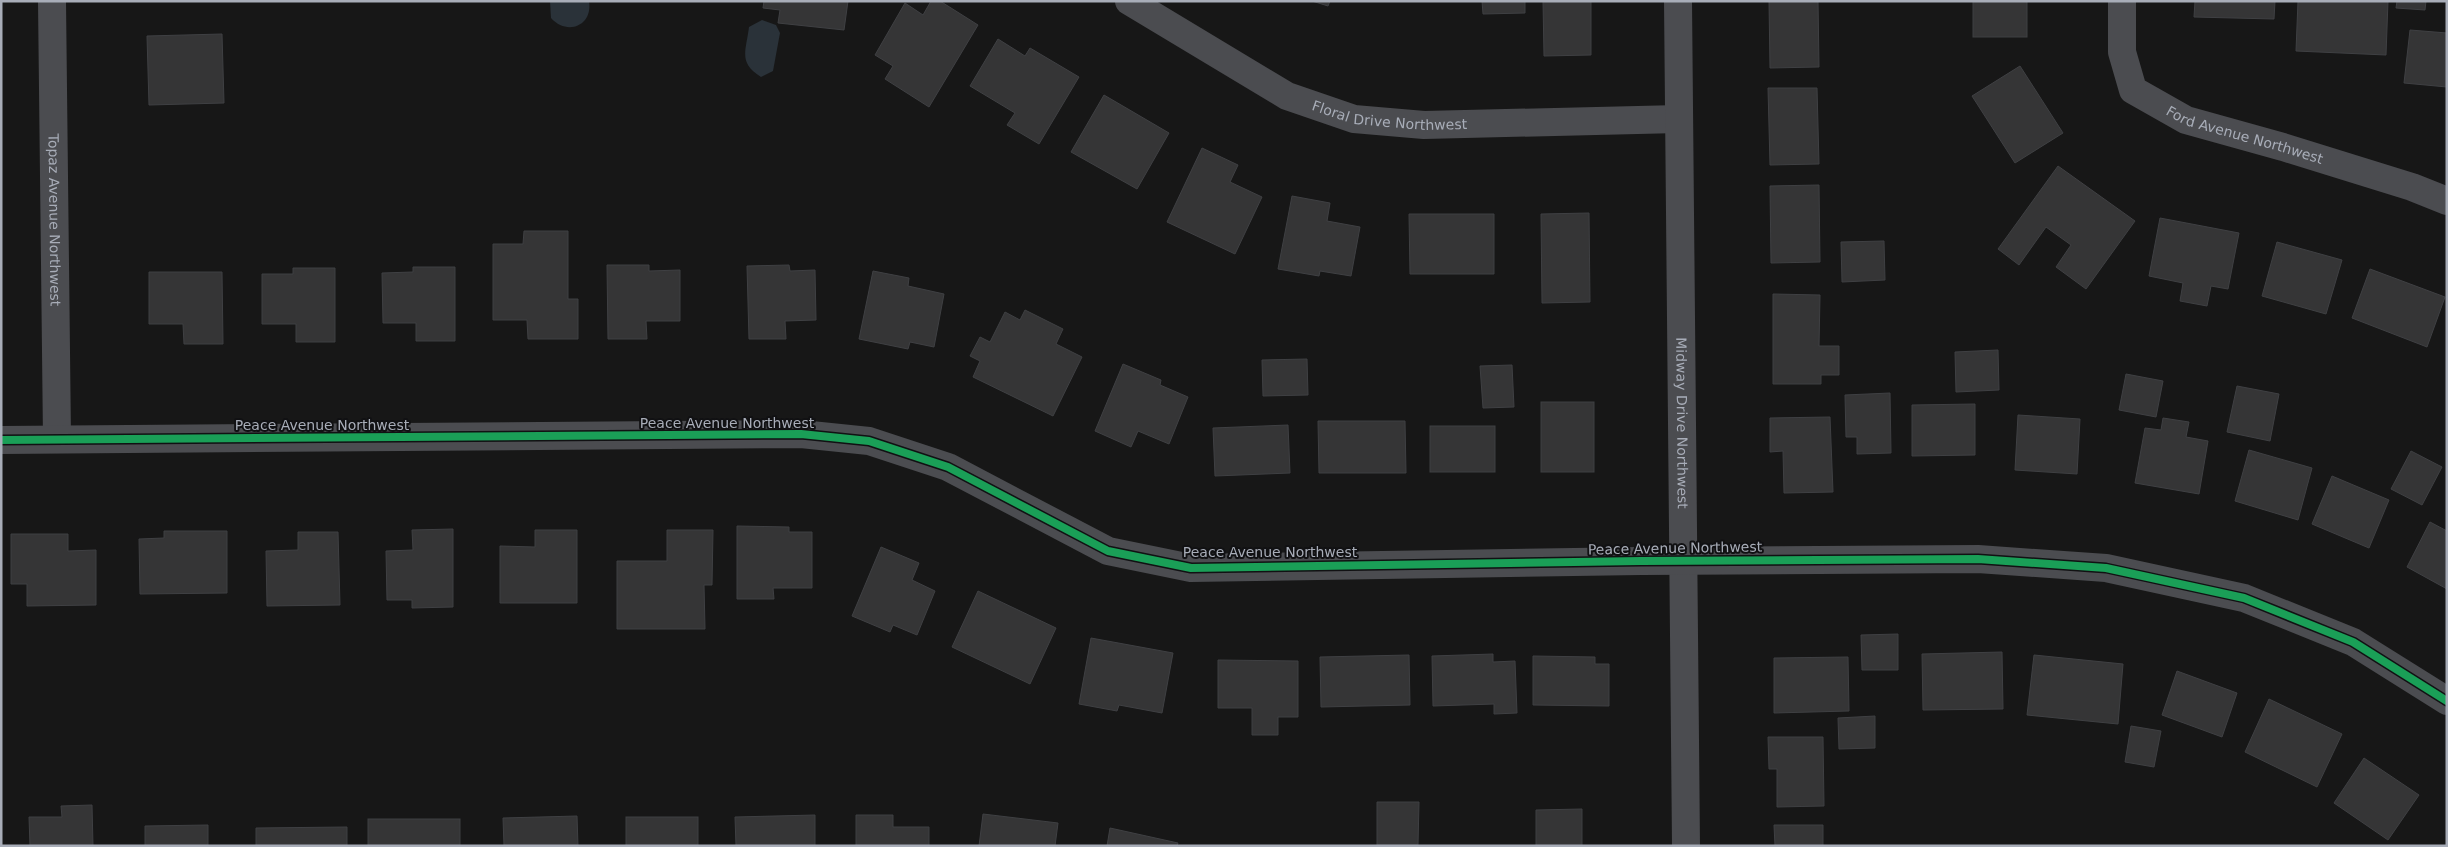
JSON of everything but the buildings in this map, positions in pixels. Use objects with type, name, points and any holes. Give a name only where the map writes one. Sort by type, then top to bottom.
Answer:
[{"type":"street","name":"Topaz Avenue Northwest","points":[[52,1],[57,439]]},
{"type":"street","name":"Midway Drive Northwest","points":[[1678,1],[1686,846]]},
{"type":"street","name":"Ford Avenue Northwest","points":[[2122,1],[2122,52],[2133,90],[2186,120],[2283,147],[2447,201]]},
{"type":"street","name":"Floral Drive Northwest","points":[[1144,5],[1287,96],[1354,119],[1424,125],[1679,119]]},
{"type":"street","name":"Peace Avenue Northwest","points":[[1,440],[801,434],[870,441],[948,467],[1108,551],[1191,568],[1684,560],[1978,559],[2106,568],[2244,598],[2353,642],[2447,701]]},
{"type":"shaded area","points":[[550,1],[589,1],[587,17],[578,26],[564,26],[557,23],[551,18]]},
{"type":"shaded area","points":[[762,20],[776,25],[780,33],[773,71],[761,77],[749,67],[746,61],[745,50],[749,27]]},
{"type":"cycle path","points":[[1,440],[801,434],[869,441],[948,467],[1108,551],[1191,568],[1641,561],[1978,559],[2106,568],[2244,598],[2353,642],[2447,701]]}]
